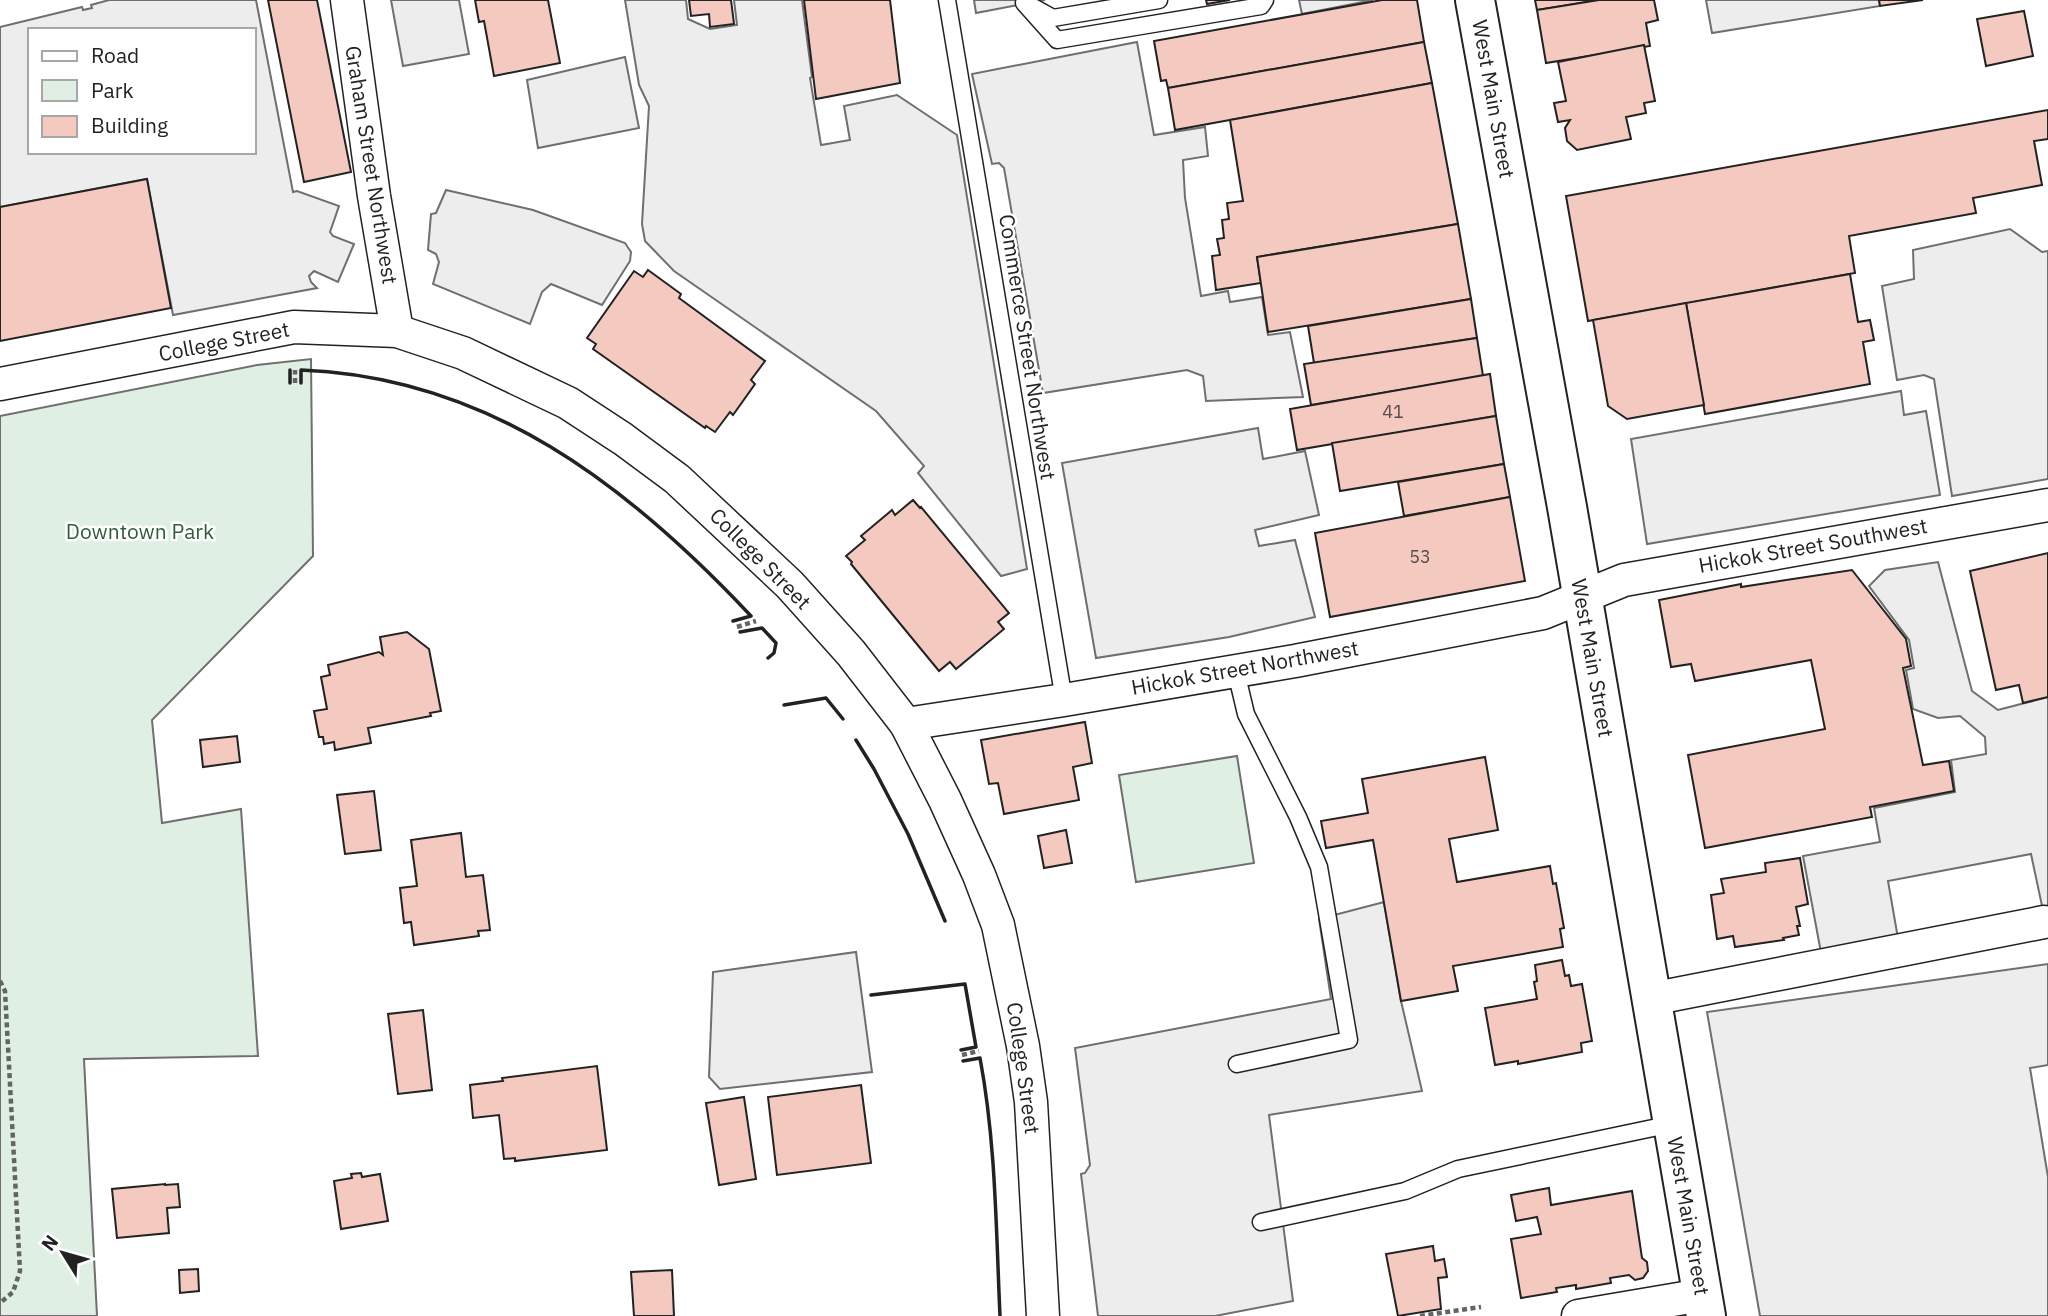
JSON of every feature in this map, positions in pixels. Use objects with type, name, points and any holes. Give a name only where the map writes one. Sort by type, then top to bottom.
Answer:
[{"type":"main road","name":"West Main Street","points":[[1475,0],[1567,507],[1704,1306]]},
{"type":"street","name":"Graham Street Northwest","points":[[347,0],[374,196],[397,331]]},
{"type":"street","name":"College Street","points":[[0,384],[294,327],[397,331],[463,352],[568,403],[677,479],[790,585],[851,653],[906,724],[979,875],[1006,954],[1031,1102],[1043,1316]]},
{"type":"street","name":"Hickok Street Southwest","points":[[1581,597],[1624,580],[2048,505]]},
{"type":"street","name":"Hickok Street Northwest","points":[[906,724],[1236,672],[1544,612],[1581,597]]},
{"type":"street","points":[[1651,999],[2044,922]]},
{"type":"street","points":[[1578,1316],[1704,1306]]},
{"type":"lane","name":"Commerce Street Northwest","points":[[947,0],[1064,700]]},
{"type":"lane","points":[[1024,3],[1043,0]]},
{"type":"lane","points":[[1024,3],[1053,18],[1159,0]]},
{"type":"lane","points":[[1024,3],[1057,40],[1261,5],[1265,0]]},
{"type":"lane","points":[[1236,672],[1246,714],[1320,867],[1349,1040],[1237,1064]]},
{"type":"lane","points":[[1261,1222],[1405,1191],[1458,1169],[1672,1124]]},
{"type":"path","points":[[295,370],[295,383]]},
{"type":"path","points":[[737,626],[756,621]]},
{"type":"path","points":[[0,981],[5,991],[10,1060],[20,1271],[13,1292],[0,1303]]},
{"type":"path","points":[[962,1055],[979,1051]]},
{"type":"path","points":[[1420,1316],[1481,1307]]},
{"type":"green space","name":"Downtown Park","points":[[311,359],[313,556],[152,720],[162,823],[241,809],[258,1056],[84,1059],[97,1316],[0,1316],[0,416],[257,365]]},
{"type":"green space","points":[[1237,756],[1254,863],[1136,882],[1119,775]]},
{"type":"shaded area","points":[[109,0],[256,0],[293,192],[297,191],[339,206],[330,232],[333,236],[354,244],[338,282],[314,271],[309,276],[317,288],[173,315],[147,179],[0,207],[0,27],[82,7],[83,10],[92,8],[91,5]]},
{"type":"shaded area","points":[[391,0],[459,0],[469,54],[403,66]]},
{"type":"shaded area","points":[[625,0],[686,0],[688,19],[710,29],[737,25],[734,0],[802,0],[810,78],[821,145],[850,140],[844,106],[897,95],[957,135],[1027,569],[1001,576],[918,473],[924,466],[876,411],[674,271],[645,241],[642,224],[649,106],[639,85]]},
{"type":"shaded area","points":[[974,0],[1045,0],[976,13]]},
{"type":"shaded area","points":[[1299,0],[1373,0],[1302,14]]},
{"type":"shaded area","points":[[1706,0],[1879,0],[1880,6],[1712,33]]},
{"type":"shaded area","points":[[1137,42],[1154,135],[1205,127],[1208,156],[1183,160],[1185,198],[1201,296],[1228,291],[1230,302],[1262,297],[1268,335],[1290,332],[1303,397],[1206,401],[1203,376],[1187,370],[1043,393],[1004,168],[999,163],[992,164],[972,74]]},
{"type":"shaded area","points":[[625,57],[639,128],[538,148],[527,80]]},
{"type":"shaded area","points":[[446,190],[533,210],[625,243],[631,252],[630,261],[602,305],[551,284],[542,292],[530,324],[433,284],[439,262],[436,254],[428,250],[431,214],[436,213]]},
{"type":"shaded area","points":[[2010,229],[2042,252],[2048,251],[2048,479],[1952,496],[1934,379],[1924,375],[1897,380],[1882,286],[1914,279],[1913,250]]},
{"type":"shaded area","points":[[1901,391],[1904,415],[1926,411],[1940,495],[1647,544],[1631,439]]},
{"type":"shaded area","points":[[1258,428],[1263,459],[1305,451],[1319,515],[1255,530],[1259,546],[1295,540],[1315,617],[1229,637],[1096,658],[1062,463]]},
{"type":"shaded area","points":[[1938,562],[1972,691],[1998,710],[2048,697],[2048,934],[2031,854],[1888,881],[1899,944],[1822,958],[1803,856],[1880,842],[1874,808],[1955,792],[1951,760],[1986,754],[1985,737],[1960,716],[1938,718],[1913,709],[1906,670],[1914,668],[1909,640],[1869,586],[1885,570]]},
{"type":"shaded area","points":[[1384,902],[1401,1001],[1422,1091],[1269,1115],[1293,1301],[1215,1316],[1098,1316],[1081,1174],[1085,1173],[1090,1165],[1075,1048],[1331,999],[1319,919]]},
{"type":"shaded area","points":[[856,952],[872,1072],[720,1089],[709,1077],[713,972]]},
{"type":"shaded area","points":[[2048,964],[2048,1065],[2030,1068],[2048,1177],[2048,1316],[1760,1316],[1707,1012]]},
{"type":"building","points":[[268,0],[317,0],[351,172],[304,182]]},
{"type":"building","points":[[475,0],[548,0],[560,63],[494,76],[484,21],[479,22]]},
{"type":"building","points":[[689,0],[731,0],[734,24],[710,27],[709,14],[691,16]]},
{"type":"building","points":[[804,0],[890,0],[900,83],[816,99]]},
{"type":"building","points":[[1206,0],[1230,0],[1207,4]]},
{"type":"building","points":[[1382,0],[1417,0],[1424,42],[1168,88],[1166,80],[1161,81],[1154,41]]},
{"type":"building","points":[[1535,0],[1599,0],[1537,10]]},
{"type":"building","points":[[1599,0],[1654,0],[1658,20],[1646,23],[1650,46],[1546,63],[1537,10]]},
{"type":"building","points":[[1879,0],[1923,0],[1880,6]]},
{"type":"building","points":[[2024,11],[2033,56],[1986,66],[1977,19]]},
{"type":"building","points":[[1424,42],[1432,83],[1175,130],[1168,88]]},
{"type":"building","points":[[1644,45],[1655,101],[1644,103],[1646,113],[1626,117],[1631,139],[1577,150],[1567,141],[1565,128],[1570,120],[1558,122],[1554,103],[1566,101],[1558,62]]},
{"type":"building","points":[[1432,83],[1458,224],[1257,257],[1261,283],[1216,290],[1212,256],[1220,255],[1217,239],[1224,238],[1222,220],[1229,219],[1227,203],[1243,201],[1230,120]]},
{"type":"building","points":[[2048,110],[2048,139],[2034,141],[2042,185],[1973,198],[1976,213],[1849,236],[1855,273],[1588,321],[1566,196]]},
{"type":"building","points":[[147,179],[171,308],[0,341],[0,207]]},
{"type":"building","points":[[1458,224],[1471,299],[1268,332],[1257,257]]},
{"type":"building","points":[[648,270],[681,294],[679,298],[765,361],[751,380],[755,384],[733,415],[730,412],[715,432],[706,426],[705,428],[593,349],[596,344],[587,338],[634,271],[643,277]]},
{"type":"building","points":[[1850,274],[1858,322],[1870,320],[1874,340],[1863,342],[1870,384],[1705,414],[1686,303]]},
{"type":"building","points":[[1471,299],[1477,338],[1314,363],[1308,326]]},
{"type":"building","points":[[1686,303],[1704,405],[1627,419],[1608,406],[1593,320]]},
{"type":"building","points":[[1477,338],[1483,376],[1311,405],[1304,364]]},
{"type":"building","points":[[1490,374],[1496,416],[1297,450],[1290,409]]},
{"type":"building","points":[[1496,416],[1504,464],[1340,491],[1332,443]]},
{"type":"building","points":[[1504,464],[1510,497],[1404,516],[1398,482]]},
{"type":"building","points":[[1510,497],[1525,581],[1330,617],[1315,533]]},
{"type":"building","points":[[913,500],[1009,613],[998,622],[1004,629],[956,669],[950,662],[939,671],[846,556],[865,540],[861,536],[892,510],[895,515]]},
{"type":"building","points":[[2048,553],[2048,697],[2023,703],[2019,685],[1996,690],[1970,571]]},
{"type":"building","points":[[1852,570],[1906,639],[1911,666],[1903,668],[1923,765],[1949,761],[1954,791],[1870,807],[1872,817],[1705,848],[1688,755],[1825,729],[1811,660],[1695,681],[1691,664],[1671,667],[1659,600],[1741,584],[1741,587]]},
{"type":"building","points":[[407,632],[429,649],[441,711],[430,713],[431,716],[368,728],[371,743],[335,750],[334,742],[324,744],[323,737],[319,737],[314,711],[327,709],[321,677],[330,675],[328,665],[379,652],[383,655],[380,637]]},
{"type":"building","points":[[1085,722],[1092,763],[1073,767],[1079,800],[1004,814],[998,783],[989,784],[981,740]]},
{"type":"building","points":[[237,736],[240,762],[203,767],[200,740]]},
{"type":"building","points":[[1485,757],[1498,830],[1449,839],[1457,882],[1550,866],[1553,884],[1556,883],[1564,928],[1560,929],[1563,947],[1453,966],[1458,991],[1401,1001],[1373,840],[1326,848],[1321,821],[1368,813],[1362,779]]},
{"type":"building","points":[[374,791],[381,850],[345,854],[337,795]]},
{"type":"building","points":[[1066,830],[1072,863],[1044,868],[1038,836]]},
{"type":"building","points":[[461,833],[466,877],[483,875],[490,930],[478,931],[479,936],[414,945],[411,922],[404,923],[400,888],[417,886],[411,840]]},
{"type":"building","points":[[1800,858],[1808,904],[1796,907],[1799,935],[1783,938],[1784,940],[1735,947],[1733,936],[1717,939],[1711,895],[1724,893],[1721,879],[1766,872],[1765,863]]},
{"type":"building","points":[[1562,960],[1565,976],[1569,975],[1571,986],[1582,984],[1592,1041],[1581,1043],[1582,1052],[1518,1064],[1518,1061],[1495,1065],[1485,1008],[1537,999],[1535,965]]},
{"type":"building","points":[[423,1010],[432,1090],[398,1094],[388,1014]]},
{"type":"building","points":[[597,1066],[607,1150],[515,1161],[515,1158],[504,1159],[499,1115],[473,1118],[470,1085],[503,1081],[502,1078]]},
{"type":"building","points":[[861,1085],[871,1163],[777,1175],[768,1097]]},
{"type":"building","points":[[744,1097],[756,1179],[719,1185],[706,1103]]},
{"type":"building","points":[[361,1173],[362,1177],[380,1174],[388,1221],[341,1229],[334,1181],[352,1178],[351,1174]]},
{"type":"building","points":[[178,1184],[180,1207],[167,1208],[169,1233],[117,1238],[112,1189]]},
{"type":"building","points":[[1549,1188],[1551,1205],[1632,1191],[1642,1258],[1647,1262],[1648,1271],[1643,1278],[1635,1280],[1629,1275],[1610,1278],[1611,1283],[1576,1289],[1576,1285],[1556,1288],[1557,1292],[1521,1298],[1511,1239],[1541,1234],[1537,1217],[1516,1221],[1511,1195]]},
{"type":"building","points":[[1433,1246],[1435,1261],[1444,1259],[1447,1277],[1438,1278],[1441,1309],[1398,1316],[1386,1254]]},
{"type":"building","points":[[198,1269],[199,1291],[180,1293],[179,1270]]},
{"type":"building","points":[[672,1270],[674,1316],[634,1316],[631,1272]]},
{"type":"wall","points":[[290,370],[290,383]]},
{"type":"wall","points":[[301,383],[301,370],[369,377],[433,393],[493,416],[550,447],[604,482],[655,523],[751,616],[733,621]]},
{"type":"wall","points":[[740,632],[762,628],[776,643],[774,653],[768,658]]},
{"type":"wall","points":[[784,705],[826,698],[843,719]]},
{"type":"wall","points":[[856,740],[908,834],[945,921]]},
{"type":"wall","points":[[871,995],[965,984],[976,1047],[961,1050]]},
{"type":"wall","points":[[963,1061],[980,1058],[985,1090],[995,1187],[1000,1316]]}]
